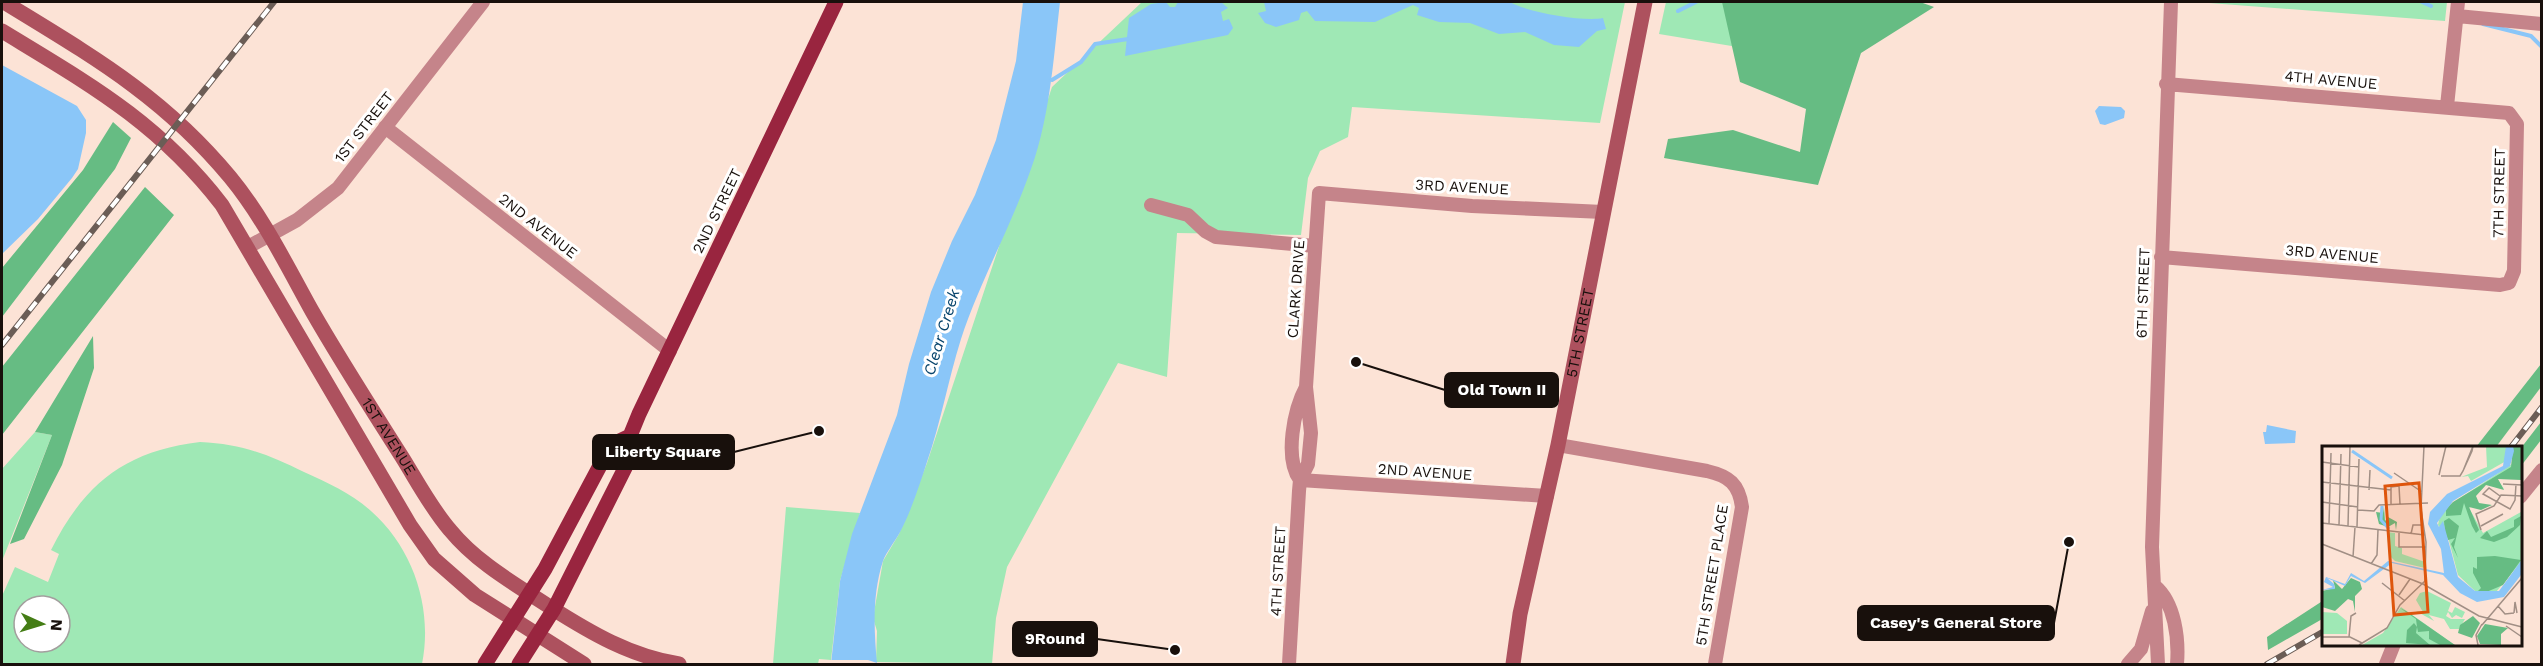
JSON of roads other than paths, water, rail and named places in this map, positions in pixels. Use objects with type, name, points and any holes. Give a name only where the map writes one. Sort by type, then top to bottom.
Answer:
[{"type":"main road","name":"1ST AVENUE","points":[[4,2],[127,79],[181,122],[236,185],[269,235],[327,337],[449,530],[482,561],[590,632],[617,646],[644,656],[678,664]]},
{"type":"main road","name":"2ND STREET","points":[[519,664],[554,609],[628,462],[630,436],[836,2]]},
{"type":"main road","name":"5TH STREET","points":[[1513,664],[1519,621],[1558,445],[1645,2]]},
{"type":"main road","name":"1ST AVENUE","points":[[2,31],[110,97],[197,172],[222,205],[248,247],[420,540],[451,576],[584,664]]},
{"type":"main road","name":"2ND STREET","points":[[484,664],[530,594],[611,445],[630,436]]},
{"type":"street","name":"1ST STREET","points":[[248,247],[317,206],[338,188],[483,2]]},
{"type":"street","name":"6TH STREET","points":[[2158,664],[2158,629],[2153,606],[2155,586],[2152,547],[2170,2]]},
{"type":"street","points":[[2447,106],[2458,2]]},
{"type":"street","points":[[2457,16],[2541,24]]},
{"type":"street","name":"4TH AVENUE","points":[[2166,84],[2493,110]]},
{"type":"street","name":"7TH STREET","points":[[2493,110],[2508,112],[2517,124],[2514,271],[2509,283],[2500,285]]},
{"type":"street","name":"2ND AVENUE","points":[[385,127],[670,351]]},
{"type":"street","name":"3RD AVENUE","points":[[1319,194],[1472,206],[1603,212]]},
{"type":"street","name":"CLARK DRIVE","points":[[1300,480],[1308,464],[1311,433],[1306,387],[1319,194]]},
{"type":"street","points":[[1151,205],[1188,215],[1205,231],[1216,237],[1315,246]]},
{"type":"street","name":"3RD AVENUE","points":[[2161,257],[2500,285]]},
{"type":"street","name":"5TH STREET PLACE","points":[[1558,445],[1723,475],[1735,484],[1742,507],[1715,664]]},
{"type":"street","points":[[2522,494],[2541,470]]},
{"type":"street","name":"2ND AVENUE","points":[[1300,480],[1547,496]]},
{"type":"street","name":"4TH STREET","points":[[1289,664],[1300,480]]},
{"type":"street","name":"6TH STREET","points":[[2155,586],[2164,594],[2170,605],[2177,646],[2177,664]]},
{"type":"street","points":[[2128,664],[2141,649],[2153,606]]},
{"type":"street","points":[[2386,664],[2394,645]]},
{"type":"water","name":"Clear Creek","points":[[1023,2],[1060,2],[1050,92],[1035,158],[968,319],[956,354],[932,447],[914,499],[903,526],[883,561],[875,600],[877,664],[831,664],[840,581],[852,534],[897,415],[909,364],[931,292],[952,241],[975,195],[996,140],[1016,61]]},
{"type":"water","points":[[1166,2],[1170,7],[1175,7],[1178,2],[1221,2],[1228,8],[1221,12],[1223,21],[1229,19],[1233,28],[1228,35],[1125,56],[1129,18],[1151,4]]},
{"type":"water","points":[[1264,2],[1510,2],[1555,15],[1583,19],[1603,18],[1606,29],[1597,31],[1579,47],[1554,45],[1525,32],[1499,34],[1470,23],[1439,22],[1417,15],[1419,8],[1413,5],[1375,22],[1315,21],[1307,11],[1301,13],[1299,20],[1276,27],[1265,23],[1258,13],[1266,11]]},
{"type":"water","points":[[2,65],[77,106],[86,120],[86,133],[78,169],[72,178],[38,219],[2,254]]},
{"type":"water","points":[[2099,106],[2121,107],[2125,111],[2124,118],[2105,125],[2100,124],[2095,111]]},
{"type":"water","points":[[2267,425],[2296,431],[2295,443],[2265,444],[2263,432],[2266,432]]},
{"type":"waterway","points":[[1678,11],[1696,2]]},
{"type":"waterway","points":[[2422,2],[2431,6]]},
{"type":"waterway","points":[[2483,24],[2531,36],[2542,47]]},
{"type":"waterway","points":[[1052,80],[1081,62],[1095,44],[1128,39]]},
{"type":"railway","points":[[2,345],[274,2]]},
{"type":"railway","points":[[2512,446],[2542,407]]},
{"type":"railway","points":[[2267,664],[2322,632]]},
{"type":"place","name":"Old Town II","points":[[1356,362]]},
{"type":"place","name":"Liberty Square","points":[[819,431]]},
{"type":"place","name":"Casey's General Store","points":[[2069,542]]},
{"type":"place","name":"9Round","points":[[1175,650]]}]
